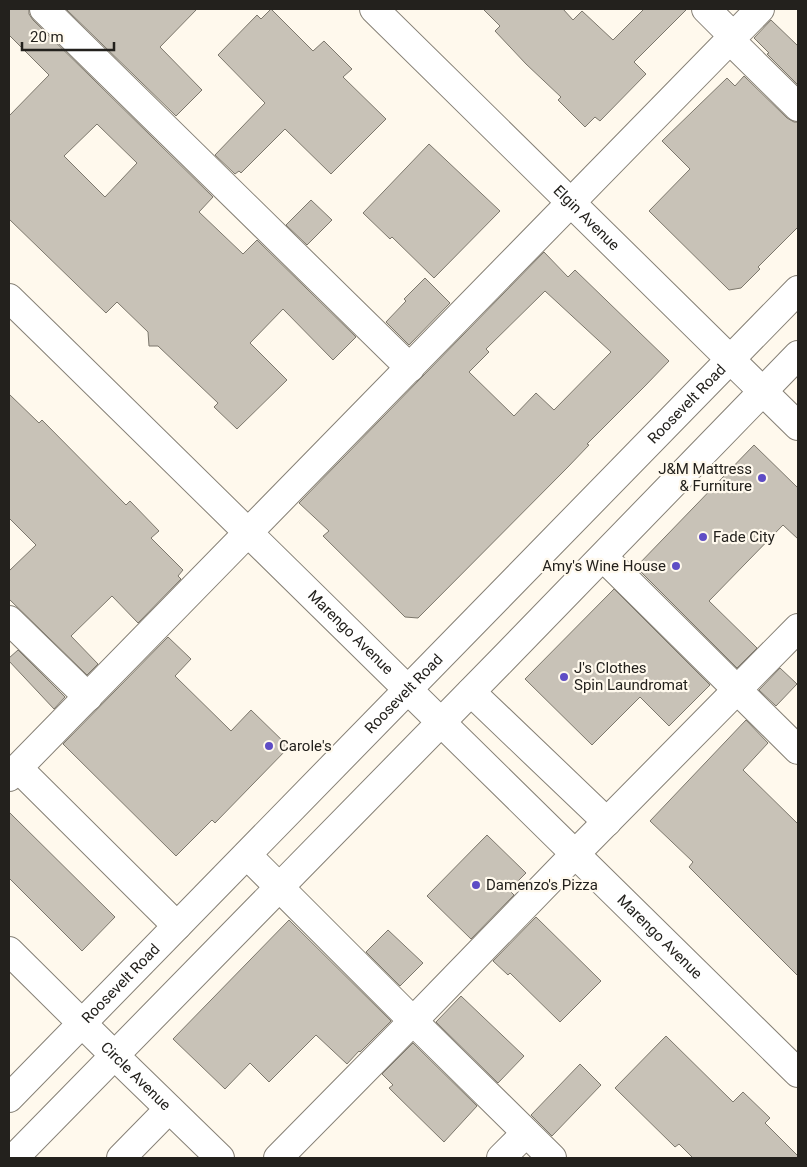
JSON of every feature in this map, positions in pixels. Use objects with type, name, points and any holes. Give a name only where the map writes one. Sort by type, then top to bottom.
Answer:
[{"type":"main road","points":[[44,9],[410,368]]},
{"type":"main road","name":"Elgin Avenue","points":[[374,9],[798,426]]},
{"type":"main road","points":[[706,9],[798,107]]},
{"type":"main road","points":[[177,926],[13,773],[760,9]]},
{"type":"main road","name":"Roosevelt Road","points":[[9,1098],[798,290]]},
{"type":"main road","name":"Marengo Avenue","points":[[9,298],[798,1073]]},
{"type":"main road","points":[[14,1158],[442,723],[798,355]]},
{"type":"main road","points":[[603,557],[798,750]]},
{"type":"main road","points":[[9,620],[88,697]]},
{"type":"main road","points":[[278,1158],[798,628]]},
{"type":"main road","points":[[471,692],[607,822]]},
{"type":"main road","points":[[246,855],[552,1158]]},
{"type":"main road","name":"Circle Avenue","points":[[9,951],[220,1158]]},
{"type":"main road","points":[[121,1158],[169,1109]]},
{"type":"main road","points":[[501,1158],[526,1133]]},
{"type":"building","points":[[9,9],[29,9],[29,14],[33,20],[213,197],[199,212],[243,254],[257,240],[356,337],[333,360],[283,309],[250,343],[287,380],[237,429],[214,407],[218,403],[158,346],[149,346],[148,332],[117,302],[106,313],[9,219],[9,116],[49,75],[9,35]],"holes":[[[97,124],[137,163],[105,197],[64,156]]]},
{"type":"building","points":[[66,9],[197,9],[160,47],[202,90],[176,116]]},
{"type":"building","points":[[271,9],[313,51],[324,41],[352,69],[343,77],[386,119],[331,174],[285,129],[241,173],[239,171],[235,174],[215,155],[265,103],[218,55],[257,15],[261,19]]},
{"type":"building","points":[[483,9],[563,9],[573,20],[582,11],[613,40],[644,9],[687,9],[634,62],[646,74],[600,121],[595,117],[585,127],[558,100],[561,97],[495,31],[500,26]]},
{"type":"building","points":[[771,20],[798,46],[798,85],[754,38]]},
{"type":"building","points":[[744,76],[787,118],[798,122],[798,227],[758,267],[760,269],[741,288],[729,290],[649,211],[690,169],[662,141],[727,78],[735,86]]},
{"type":"building","points":[[429,144],[500,211],[434,278],[392,237],[390,239],[363,213]]},
{"type":"building","points":[[311,200],[332,220],[307,245],[286,225]]},
{"type":"building","points":[[544,252],[568,277],[575,270],[669,361],[587,444],[589,445],[567,468],[418,618],[405,617],[323,536],[329,531],[299,503]],"holes":[[[545,291],[611,352],[554,410],[536,393],[514,416],[469,372],[489,352],[486,349]]]},
{"type":"building","points":[[425,278],[450,303],[409,345],[386,322],[406,301],[404,299]]},
{"type":"building","points":[[9,394],[39,423],[42,420],[126,505],[130,501],[159,531],[151,538],[183,570],[178,576],[181,579],[138,623],[112,596],[71,636],[98,664],[87,675],[9,599],[9,571],[36,545],[9,518]]},
{"type":"building","points":[[754,445],[798,488],[798,539],[783,525],[709,601],[757,648],[737,668],[636,567]]},
{"type":"building","points":[[614,589],[710,685],[669,726],[640,697],[592,745],[525,679]]},
{"type":"building","points":[[168,637],[191,659],[175,676],[231,731],[251,710],[289,747],[215,823],[212,820],[176,856],[63,744]]},
{"type":"building","points":[[18,650],[65,697],[54,709],[9,661],[9,658]]},
{"type":"building","points":[[780,668],[797,684],[776,706],[759,690]]},
{"type":"building","points":[[746,720],[768,743],[743,770],[798,824],[798,976],[689,867],[693,862],[650,821]]},
{"type":"building","points":[[9,812],[115,917],[82,951],[9,878]]},
{"type":"building","name":"Damenzo's Pizza","points":[[487,835],[526,873],[509,890],[514,895],[471,939],[427,896]]},
{"type":"building","points":[[536,917],[601,981],[560,1022],[510,973],[508,975],[493,961]]},
{"type":"building","points":[[289,920],[391,1021],[347,1064],[316,1035],[269,1082],[250,1063],[225,1089],[173,1039]]},
{"type":"building","points":[[388,930],[423,963],[400,986],[366,952]]},
{"type":"building","points":[[461,996],[524,1056],[498,1083],[436,1022]]},
{"type":"building","points":[[666,1036],[733,1102],[743,1092],[770,1118],[765,1123],[798,1158],[693,1158],[679,1144],[675,1147],[615,1088]]},
{"type":"building","points":[[413,1043],[477,1106],[444,1142],[389,1088],[393,1085],[382,1074]]},
{"type":"building","points":[[580,1064],[601,1085],[552,1136],[531,1115]]},
{"type":"place","name":"J&M Mattress & Furniture","points":[[762,478]]},
{"type":"place","name":"Fade City","points":[[703,537]]},
{"type":"place","name":"Amy's Wine House","points":[[676,566]]},
{"type":"place","name":"J's Clothes Spin Laundromat","points":[[564,677]]},
{"type":"place","name":"Carole's","points":[[269,746]]},
{"type":"place","name":"Damenzo's Pizza","points":[[476,885]]}]
